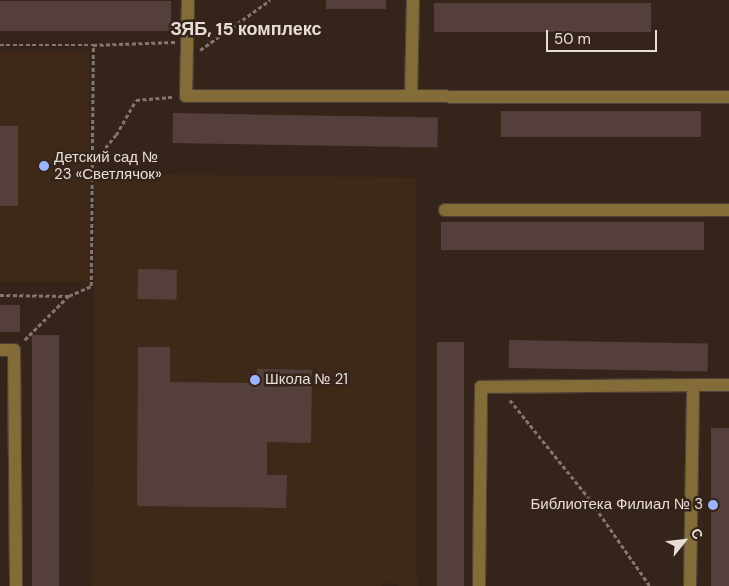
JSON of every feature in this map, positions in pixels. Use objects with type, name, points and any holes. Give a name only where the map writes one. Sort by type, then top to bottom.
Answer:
[{"type":"lane","points":[[188,0],[186,96],[729,97]]},
{"type":"lane","points":[[411,96],[413,0]]},
{"type":"lane","points":[[445,210],[729,210]]},
{"type":"lane","points":[[0,350],[14,350],[16,586]]},
{"type":"lane","points":[[690,586],[693,385]]},
{"type":"lane","points":[[478,586],[481,387],[729,385]]},
{"type":"path","points":[[187,59],[270,0]]},
{"type":"path","points":[[0,45],[93,45],[187,41]]},
{"type":"path","points":[[14,350],[69,296],[91,286],[93,45]]},
{"type":"path","points":[[92,164],[116,136],[136,100],[186,96]]},
{"type":"path","points":[[0,295],[69,296]]},
{"type":"path","points":[[500,387],[588,497],[650,586]]},
{"type":"shaded area","name":"Детский сад № 23 «Светлячок»","points":[[0,51],[89,51],[89,282],[0,282]]},
{"type":"shaded area","name":"Школа № 21","points":[[95,173],[416,178],[417,586],[398,586],[397,583],[382,583],[381,586],[92,586]]},
{"type":"building","points":[[326,0],[386,0],[386,9],[326,9]]},
{"type":"building","points":[[0,1],[171,1],[171,31],[0,31]]},
{"type":"building","points":[[434,3],[651,3],[651,32],[434,32]]},
{"type":"building","points":[[501,111],[701,111],[701,137],[501,137]]},
{"type":"building","points":[[173,113],[438,118],[437,148],[172,143]]},
{"type":"building","points":[[0,126],[18,126],[18,206],[0,206]]},
{"type":"building","points":[[441,222],[704,222],[704,250],[441,250]]},
{"type":"building","points":[[138,269],[177,270],[176,300],[137,299]]},
{"type":"building","points":[[0,305],[20,305],[20,332],[0,332]]},
{"type":"building","points":[[32,335],[59,335],[59,586],[32,586]]},
{"type":"building","points":[[509,340],[708,343],[707,371],[509,368]]},
{"type":"building","points":[[437,342],[464,342],[464,586],[437,586]]},
{"type":"building","points":[[138,347],[170,347],[170,382],[257,383],[257,369],[312,370],[311,443],[267,442],[267,475],[287,475],[286,508],[137,506]]},
{"type":"building","points":[[711,428],[729,428],[729,586],[711,586]]},
{"type":"place","name":"Детский сад № 23 «Светлячок»","points":[[44,166]]},
{"type":"place","name":"Школа № 21","points":[[255,380]]},
{"type":"place","name":"Библиотека Филиал № 3","points":[[713,505]]},
{"type":"district","name":"ЗЯБ, 15 комплекс","points":[[246,29]]}]
